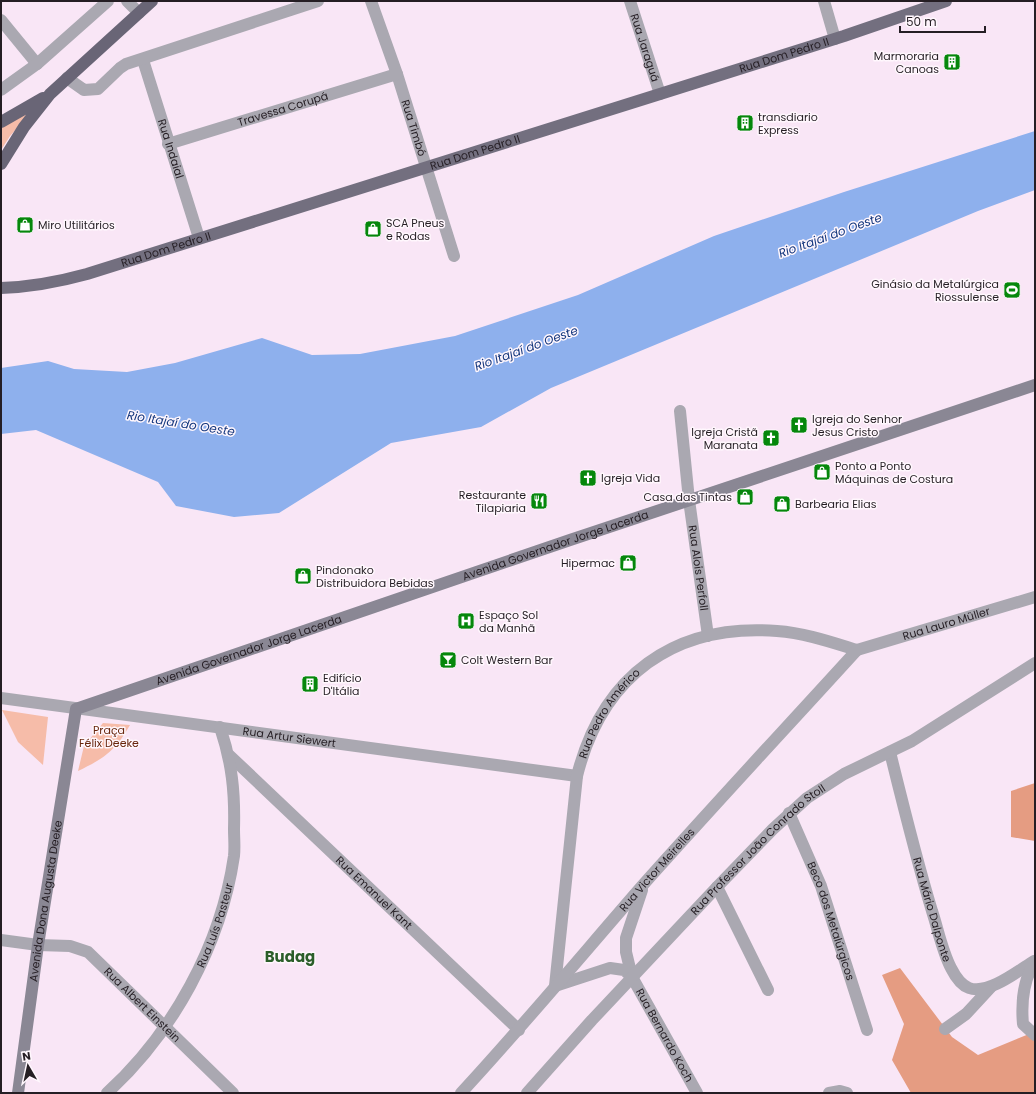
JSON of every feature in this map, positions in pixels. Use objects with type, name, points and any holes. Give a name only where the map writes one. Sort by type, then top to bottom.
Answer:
[{"type":"highway","points":[[1,164],[24,127],[50,94],[152,1]]},
{"type":"highway","points":[[1,122],[50,94]]},
{"type":"main road","name":"Rua Dom Pedro II","points":[[1,288],[24,287],[65,280],[427,168],[835,39],[946,1]]},
{"type":"main road","name":"Avenida Governador Jorge Lacerda","points":[[76,709],[689,500],[1035,385]]},
{"type":"main road","name":"Avenida Dona Augusta Deeke","points":[[18,1093],[38,945],[76,709]]},
{"type":"street","points":[[1,90],[37,64],[108,1]]},
{"type":"street","points":[[127,1],[139,13]]},
{"type":"street","points":[[67,78],[84,90],[98,89],[120,68],[318,1]]},
{"type":"street","name":"Rua Timbó","points":[[371,1],[397,74],[454,256]]},
{"type":"street","name":"Rua Jaraguá","points":[[630,1],[660,94]]},
{"type":"street","points":[[824,1],[835,39]]},
{"type":"street","points":[[1,20],[37,64]]},
{"type":"street","name":"Rua Indaial","points":[[143,60],[168,144],[199,238]]},
{"type":"street","name":"Travessa Corupá","points":[[168,144],[397,74]]},
{"type":"street","name":"Rua Alois Perfoll","points":[[680,411],[689,500],[708,636]]},
{"type":"street","name":"Rua Lauro Müller","points":[[857,650],[1035,598]]},
{"type":"street","name":"Rua Pedro Américo","points":[[555,986],[577,776],[581,759],[597,722],[622,685],[638,668],[660,654],[682,644],[708,636],[757,630],[780,631],[808,636],[857,650]]},
{"type":"street","name":"Rua Victor Meirelles","points":[[461,1093],[519,1030],[555,986],[644,885],[857,650]]},
{"type":"street","name":"Rua Professor João Conrado Stoll","points":[[527,1093],[632,977],[789,813],[825,785],[912,741],[1035,663]]},
{"type":"street","name":"Rua Artur Siewert","points":[[1,698],[577,776]]},
{"type":"street","name":"Rua Luís Pasteur","points":[[107,1093],[128,1074],[165,1027],[190,986],[218,922],[226,896],[234,855],[235,806],[229,755],[220,727]]},
{"type":"street","name":"Rua Mário Dalponte","points":[[890,752],[920,872],[951,967],[961,983],[968,988],[978,990],[991,987],[1035,961]]},
{"type":"street","name":"Rua Emanuel Kant","points":[[229,755],[519,1030]]},
{"type":"street","name":"Beco dos Metalúrgicos","points":[[789,813],[821,886],[867,1030]]},
{"type":"street","name":"Rua Bernardo Koch","points":[[644,885],[626,938],[626,952],[632,977],[696,1093]]},
{"type":"street","points":[[717,887],[768,990]]},
{"type":"street","name":"Rua Albert Einstein","points":[[1,940],[38,945],[70,946],[88,952],[233,1093]]},
{"type":"street","points":[[555,986],[610,968],[626,952]]},
{"type":"street","points":[[1035,961],[1025,985],[1022,1012],[1023,1024],[1035,1034]]},
{"type":"street","name":"Rua Bernardo Koch","points":[[610,968],[624,970],[632,977]]},
{"type":"street","points":[[945,1029],[966,1014],[991,987]]},
{"type":"green space","points":[[41,101],[10,136],[1,150],[1,127]]},
{"type":"green space","points":[[2,710],[48,717],[43,765],[18,742]]},
{"type":"green space","name":"Praça Félix Deeke","points":[[103,723],[130,725],[114,748],[102,758],[78,771],[84,746]]},
{"type":"shaded area","points":[[1035,783],[1035,841],[1011,837],[1011,791]]},
{"type":"shaded area","points":[[900,968],[952,1037],[978,1055],[1029,1034],[1035,1039],[1035,1093],[911,1093],[892,1060],[904,1024],[882,975]]},
{"type":"water","name":"Rio Itajaí do Oeste","points":[[1035,131],[1035,190],[978,211],[551,388],[481,427],[391,443],[279,513],[234,517],[176,506],[158,482],[36,430],[1,434],[1,368],[48,361],[74,369],[127,372],[175,363],[262,338],[312,355],[360,354],[455,336],[578,295],[714,236],[844,192]]},
{"type":"place","name":"Marmoraria Canoas","points":[[952,62]]},
{"type":"place","name":"transdiario Express","points":[[745,123]]},
{"type":"place","name":"Miro Utilitários","points":[[25,225]]},
{"type":"place","name":"SCA Pneus e Rodas","points":[[373,229]]},
{"type":"place","name":"Ginásio da Metalúrgica Riossulense","points":[[1012,290]]},
{"type":"place","name":"Igreja do Senhor Jesus Cristo","points":[[799,425]]},
{"type":"place","name":"Igreja Cristã Maranata","points":[[771,438]]},
{"type":"place","name":"Ponto a Ponto Máquinas de Costura","points":[[822,472]]},
{"type":"place","name":"Igreja Vida","points":[[588,478]]},
{"type":"place","name":"Casa das Tintas","points":[[745,497]]},
{"type":"place","name":"Restaurante Tilapiaria","points":[[539,501]]},
{"type":"place","name":"Barbearia Elias","points":[[782,504]]},
{"type":"place","name":"Hipermac","points":[[628,563]]},
{"type":"place","name":"Pindonako Distribuidora Bebidas","points":[[303,576]]},
{"type":"place","name":"Espaço Sol da Manhã","points":[[466,621]]},
{"type":"place","name":"Colt Western Bar","points":[[448,660]]},
{"type":"place","name":"Edifício D'Itália","points":[[310,684]]},
{"type":"district","name":"Budag","points":[[290,956]]}]
